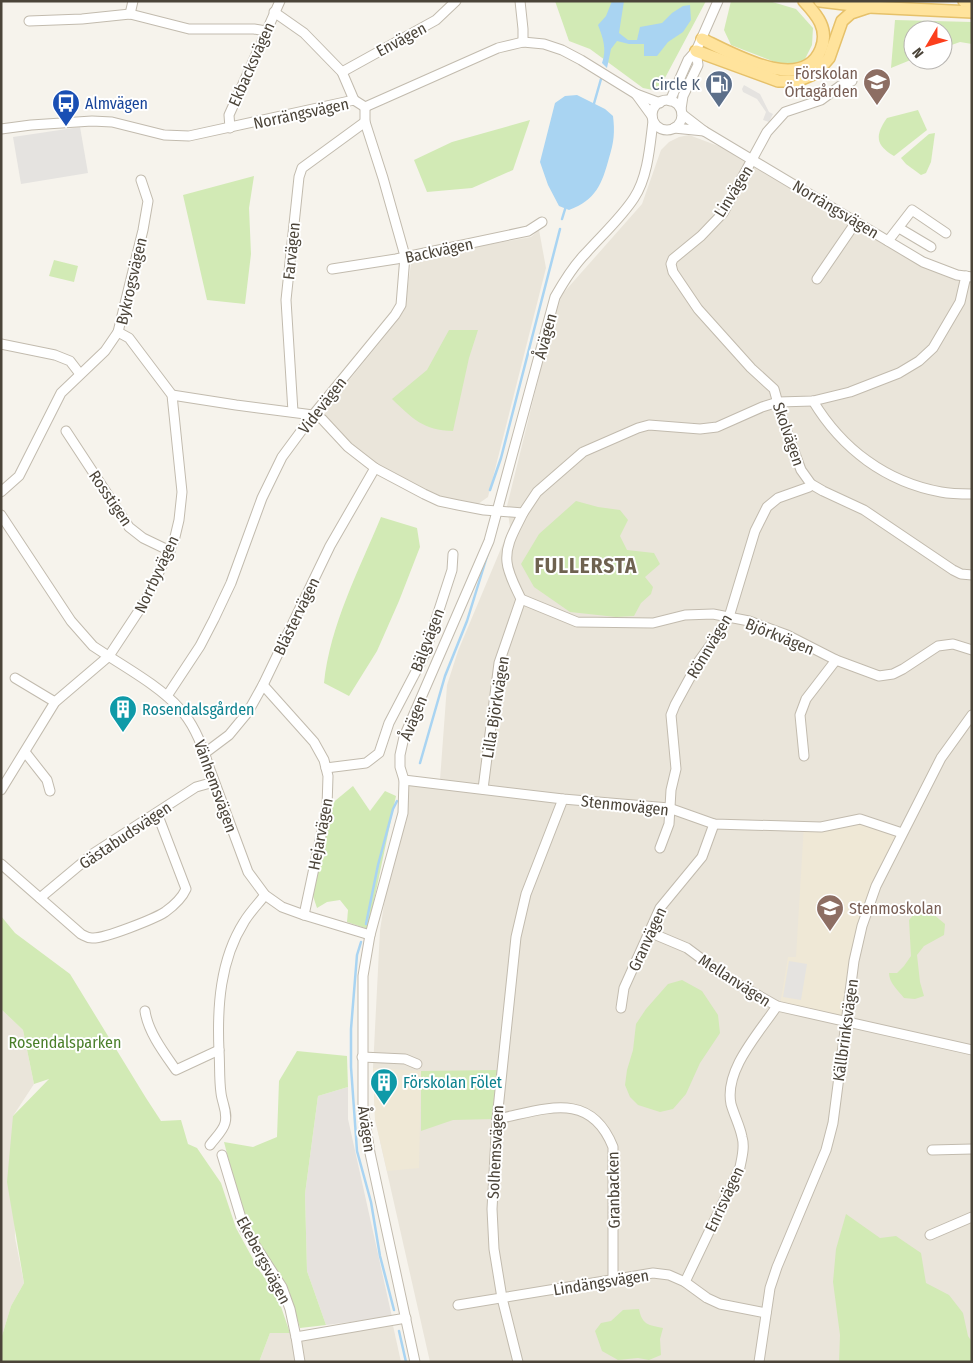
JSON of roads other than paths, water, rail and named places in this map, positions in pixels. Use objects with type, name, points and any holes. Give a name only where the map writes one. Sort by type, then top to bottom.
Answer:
[{"type":"main road","points":[[702,39],[738,57],[781,71],[794,71],[810,65],[820,52],[824,40],[824,30],[816,13],[804,1]]},
{"type":"main road","points":[[820,1],[869,7],[972,12]]},
{"type":"main road","points":[[964,1],[972,2]]},
{"type":"main road","points":[[696,51],[778,81],[797,81],[816,73],[829,58],[842,22],[851,13],[869,7]]},
{"type":"street","points":[[130,14],[134,1]]},
{"type":"street","name":"Ekbacksvägen","points":[[230,128],[229,116],[280,1]]},
{"type":"street","name":"Envägen","points":[[342,72],[436,20],[456,1]]},
{"type":"street","points":[[520,1],[523,42]]},
{"type":"street","points":[[670,101],[672,92],[688,60],[696,51],[718,1]]},
{"type":"street","points":[[274,12],[304,33],[342,72],[354,100]]},
{"type":"street","points":[[29,21],[82,19],[130,14],[189,29],[254,29],[266,31]]},
{"type":"street","name":"Norrängsvägen","points":[[1,129],[92,121],[112,122],[164,135],[189,136],[354,100],[365,107],[498,48],[523,42],[544,44],[562,50],[636,94],[660,103]]},
{"type":"street","points":[[650,145],[680,124],[683,96],[698,65],[696,51]]},
{"type":"street","name":"Linvägen","points":[[671,264],[673,259],[701,236],[723,213],[767,132],[785,112],[821,100],[840,86],[852,82]]},
{"type":"street","name":"Norrängsvägen","points":[[636,94],[653,118]]},
{"type":"street","points":[[672,129],[660,128],[653,118],[653,110],[660,103],[670,101],[678,105],[681,111]]},
{"type":"street","name":"Videvägen","points":[[167,696],[200,646],[214,619],[231,583],[262,498],[282,457],[401,305],[405,256],[365,122],[365,107]]},
{"type":"street","name":"Norrängsvägen","points":[[681,111],[704,131],[888,241],[936,268],[957,276],[969,277]]},
{"type":"street","name":"Åvägen","points":[[415,1362],[368,1146],[363,1108],[363,976],[370,935],[403,813],[404,780],[400,767],[400,755],[404,737],[489,542],[555,297],[565,279],[585,254],[635,197],[643,176],[650,145],[653,118]]},
{"type":"street","name":"Farvägen","points":[[293,412],[286,300],[299,177],[302,168],[365,122]]},
{"type":"street","name":"Norrängsvägen","points":[[672,129],[704,131]]},
{"type":"street","name":"Bykrogsvägen","points":[[1,492],[19,476],[61,393],[105,351],[118,332],[143,230],[148,201],[140,180]]},
{"type":"street","points":[[888,241],[912,210],[946,233]]},
{"type":"street","name":"Backvägen","points":[[332,269],[528,231],[542,222]]},
{"type":"street","points":[[817,278],[856,222]]},
{"type":"street","points":[[899,228],[931,247]]},
{"type":"street","name":"Skolvägen","points":[[671,264],[673,272],[698,309],[738,354],[774,389],[782,418],[801,470],[811,484],[823,492],[864,510],[953,570],[961,574],[972,575]]},
{"type":"street","points":[[521,599],[507,564],[510,539],[523,513],[537,492],[583,452],[649,425],[700,429],[718,427],[762,407],[778,402],[813,402],[850,392],[899,373],[919,361],[933,348],[960,302],[969,277]]},
{"type":"street","points":[[118,332],[130,338],[172,395],[236,406],[313,415],[322,419],[348,447],[375,468],[439,501],[484,510],[523,513]]},
{"type":"street","points":[[1,344],[55,355],[70,361],[80,374]]},
{"type":"street","name":"Norrbyvägen","points":[[1,790],[55,702],[109,656],[144,603],[170,551],[179,520],[182,492],[172,395]]},
{"type":"street","points":[[813,402],[824,420],[838,437],[878,470],[920,487],[942,492],[972,494]]},
{"type":"street","name":"Rosstigen","points":[[66,431],[129,527],[143,538],[170,551]]},
{"type":"street","name":"Blästervägen","points":[[205,753],[229,735],[243,720],[263,685],[330,546],[375,468]]},
{"type":"street","name":"Rönnvägen","points":[[660,848],[669,824],[671,790],[676,769],[671,715],[675,705],[698,661],[729,618],[755,531],[767,507],[778,498],[809,487],[811,484]]},
{"type":"street","name":"Vänhemsvägen","points":[[1,516],[71,621],[94,646],[167,696],[181,709],[190,722],[205,753],[248,872],[266,895],[282,907],[304,916],[370,935]]},
{"type":"street","name":"Bälgvägen","points":[[326,768],[366,763],[380,753],[388,723],[424,656],[452,570],[453,554]]},
{"type":"street","name":"Björkvägen","points":[[521,599],[577,622],[653,623],[685,615],[712,614],[749,621],[787,635],[836,660],[879,676],[893,674],[903,669],[938,646],[953,644],[972,650]]},
{"type":"street","name":"Lilla Björkvägen","points":[[483,789],[495,681],[499,663],[521,599]]},
{"type":"street","points":[[804,756],[800,715],[806,699],[836,660]]},
{"type":"street","points":[[16,678],[55,702]]},
{"type":"street","name":"Hejarvägen","points":[[263,685],[310,737],[321,754],[326,768],[327,807],[304,916]]},
{"type":"street","name":"Källbrinksvägen","points":[[759,1362],[770,1288],[826,1150],[833,1123],[854,961],[862,926],[876,886],[941,758],[972,715]]},
{"type":"street","points":[[25,752],[47,780],[50,791]]},
{"type":"street","name":"Stenmovägen","points":[[404,780],[563,799],[670,808],[714,824],[821,827],[860,819],[902,833]]},
{"type":"street","name":"Gästabudsvägen","points":[[40,898],[94,853],[196,787],[214,782]]},
{"type":"street","name":"Solhemsvägen","points":[[518,1362],[502,1298],[494,1249],[492,1212],[497,1119],[516,937],[526,894],[563,799]]},
{"type":"street","points":[[1,864],[81,934],[89,938],[96,938],[116,932],[164,912],[186,890],[157,813]]},
{"type":"street","name":"Granvägen","points":[[621,1008],[624,988],[660,908],[702,857],[714,824]]},
{"type":"street","points":[[210,1145],[224,1126],[226,1117],[221,1094],[219,1050],[220,998],[225,964],[245,920],[266,895]]},
{"type":"street","name":"Mellanvägen","points":[[649,932],[687,948],[726,977],[777,1006],[972,1050]]},
{"type":"street","name":"Enrisvägen","points":[[685,1282],[740,1167],[744,1151],[742,1137],[731,1104],[732,1076],[777,1006]]},
{"type":"street","points":[[145,1010],[146,1020],[176,1070],[219,1050]]},
{"type":"street","points":[[362,1057],[405,1059],[417,1064]]},
{"type":"street","name":"Granbacken","points":[[497,1119],[561,1107],[573,1108],[585,1112],[608,1133],[613,1147],[614,1279]]},
{"type":"street","points":[[932,1150],[972,1149]]},
{"type":"street","name":"Ekebergsvägen","points":[[222,1155],[244,1228],[282,1287],[290,1309],[300,1362]]},
{"type":"street","points":[[930,1235],[972,1217]]},
{"type":"street","name":"Lindängsvägen","points":[[458,1305],[653,1273],[670,1275],[720,1304],[766,1313]]},
{"type":"street","points":[[296,1337],[406,1318]]},
{"type":"water","points":[[612,1],[624,1],[619,33],[628,40],[637,40],[640,27],[662,23],[683,6],[690,5],[691,20],[683,32],[668,42],[657,56],[644,56],[644,44],[629,44],[617,41],[611,49],[607,68],[602,63],[604,48],[598,25],[606,16]]},
{"type":"water","points":[[577,95],[605,109],[613,116],[614,137],[606,167],[596,190],[586,201],[569,210],[559,206],[548,185],[540,162],[555,103],[565,96]]},
{"type":"waterway","points":[[593,107],[601,79]]},
{"type":"waterway","points":[[562,219],[566,206]]},
{"type":"waterway","points":[[490,490],[501,458],[560,229]]},
{"type":"waterway","points":[[420,763],[445,676],[467,621],[488,553]]},
{"type":"waterway","points":[[366,924],[378,865],[393,809],[397,801]]},
{"type":"waterway","points":[[361,942],[357,955],[351,1029],[351,1067],[357,1151],[371,1202],[380,1256],[394,1310]]},
{"type":"waterway","points":[[399,1331],[406,1362]]},
{"type":"place","name":"Förskolan Örtagården","points":[[877,106]]},
{"type":"place","name":"Circle K","points":[[719,108]]},
{"type":"place","name":"Almvägen","points":[[66,127]]},
{"type":"place","name":"Rosendalsgården","points":[[123,733]]},
{"type":"place","name":"Stenmoskolan","points":[[830,932]]},
{"type":"place","name":"Förskolan Fölet","points":[[384,1106]]},
{"type":"district","name":"FULLERSTA","points":[[586,566]]},
{"type":"park label","name":"Rosendalsparken","points":[[65,1042]]}]
